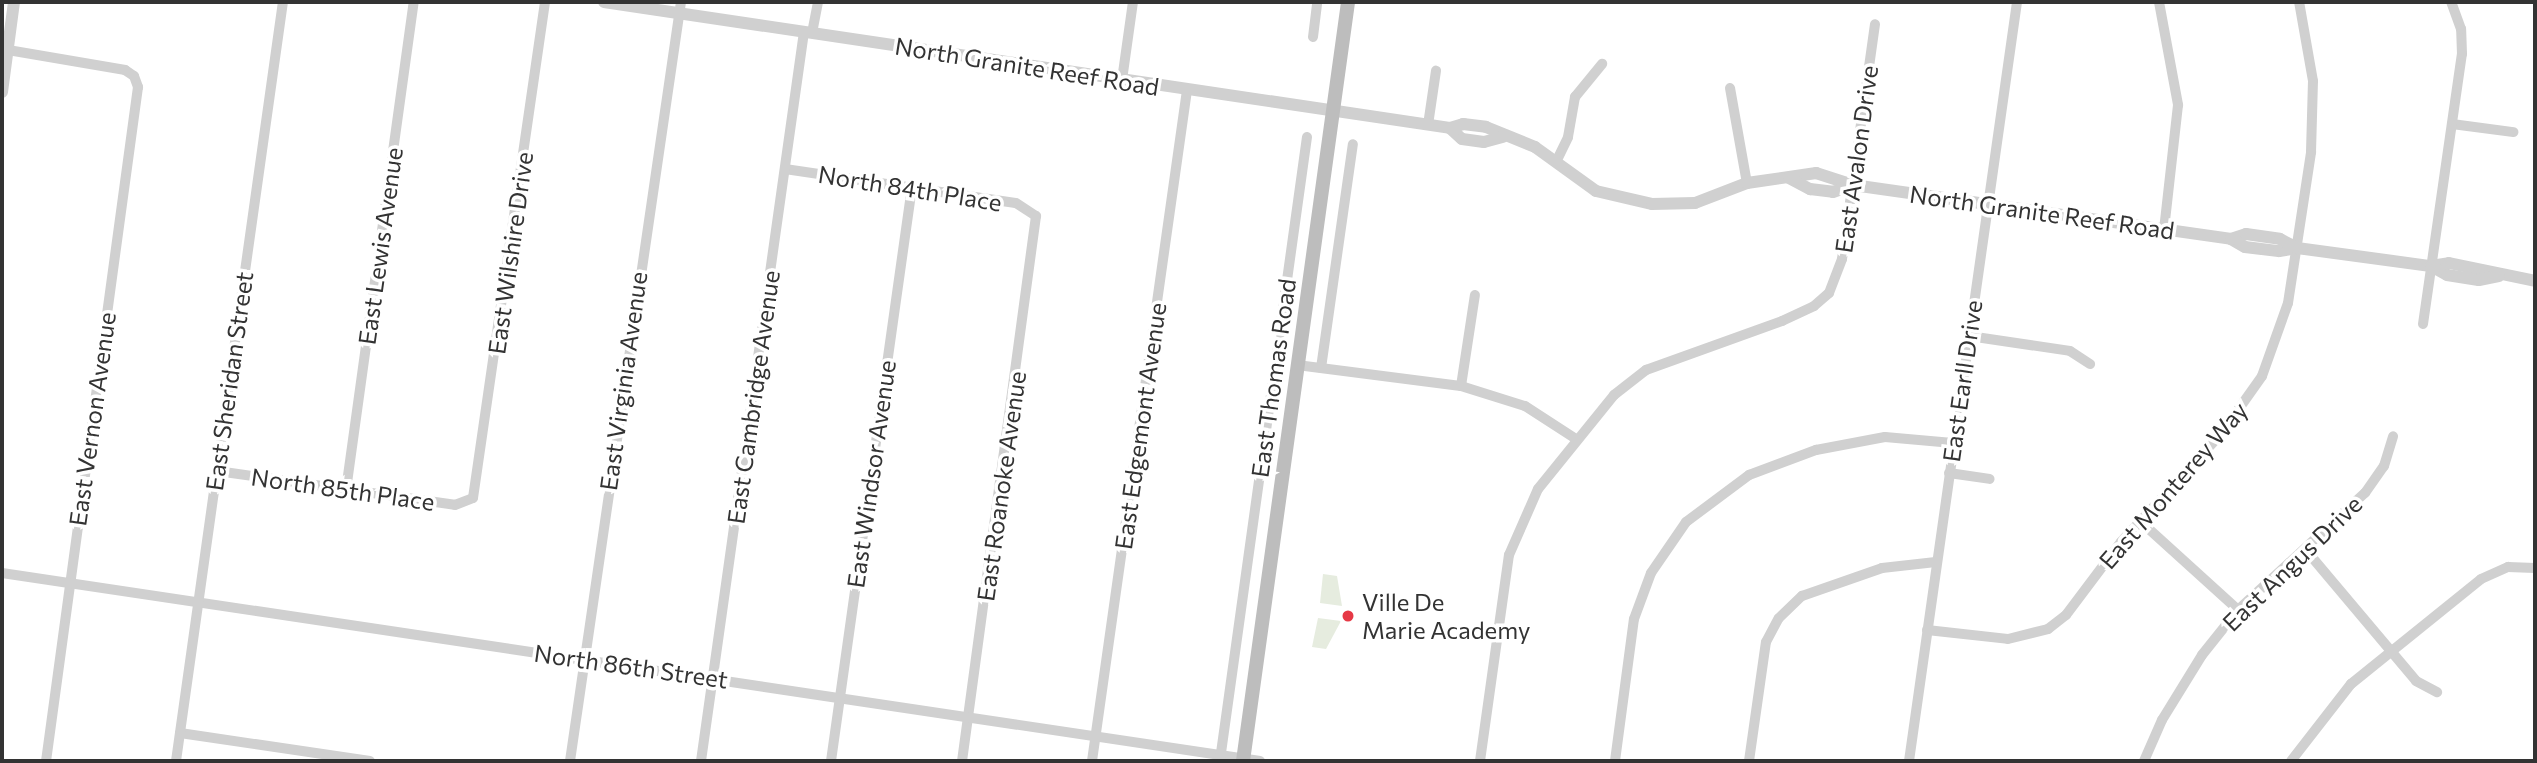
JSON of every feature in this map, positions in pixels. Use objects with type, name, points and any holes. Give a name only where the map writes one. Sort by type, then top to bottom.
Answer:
[{"type":"main road","name":"East Thomas Road","points":[[1244,760],[1348,2]]},
{"type":"street","points":[[2,92],[14,2]]},
{"type":"street","name":"East Sheridan Street","points":[[176,761],[283,2]]},
{"type":"street","name":"East Lewis Avenue","points":[[345,490],[414,2]]},
{"type":"street","name":"East Wilshire Drive","points":[[469,502],[476,489],[545,2]]},
{"type":"street","name":"North Granite Reef Road","points":[[604,2],[679,7],[808,33],[1428,125],[1450,128],[1463,124],[1486,127],[1557,160],[1596,191],[1652,204],[1695,203],[1747,183],[1816,173],[1853,185],[2231,239],[2246,234],[2280,239],[2297,248],[2431,266],[2449,263],[2500,276],[2535,281]]},
{"type":"street","name":"East Cambridge Avenue","points":[[701,761],[785,169],[808,33],[818,2]]},
{"type":"street","points":[[1122,80],[1133,2]]},
{"type":"street","points":[[1312,37],[1317,2]]},
{"type":"street","name":"East Earll Drive","points":[[1909,761],[2017,2]]},
{"type":"street","points":[[2159,2],[2179,105],[2164,229]]},
{"type":"street","name":"East Monterey Way","points":[[1927,630],[2008,639],[2048,629],[2066,615],[2140,521],[2221,434],[2262,376],[2288,303],[2314,116],[2308,44],[2298,2]]},
{"type":"street","points":[[2423,324],[2462,54],[2461,29],[2455,3]]},
{"type":"street","name":"East Virginia Avenue","points":[[570,761],[679,7]]},
{"type":"street","name":"East Avalon Drive","points":[[1576,439],[1614,395],[1646,370],[1802,313],[1829,293],[1843,259],[1875,24]]},
{"type":"street","name":"East Vernon Avenue","points":[[8,50],[120,68],[134,76],[138,95],[46,761]]},
{"type":"street","points":[[1557,160],[1568,136],[1575,97],[1602,64]]},
{"type":"street","points":[[1428,125],[1436,71]]},
{"type":"street","points":[[1730,88],[1747,183]]},
{"type":"street","name":"East Edgemont Avenue","points":[[1093,761],[1187,90]]},
{"type":"street","points":[[2452,124],[2513,132]]},
{"type":"street","name":"East Thomas Road","points":[[1221,758],[1307,137]]},
{"type":"street","name":"East Thomas Road","points":[[1321,368],[1353,144]]},
{"type":"street","name":"North 84th Place","points":[[785,169],[1016,203],[1033,211]]},
{"type":"street","name":"East Windsor Avenue","points":[[831,761],[912,187]]},
{"type":"street","name":"East Roanoke Avenue","points":[[962,761],[1037,228],[1033,211]]},
{"type":"street","points":[[1461,386],[1475,295]]},
{"type":"street","points":[[1969,336],[2070,351],[2090,364]]},
{"type":"street","points":[[1297,365],[1461,386],[1525,406],[1576,439],[1538,489],[1513,540],[1480,761]]},
{"type":"street","name":"East Angus Drive","points":[[2144,761],[2179,692],[2238,610],[2365,493],[2384,466],[2393,436]]},
{"type":"street","points":[[1615,761],[1634,619],[1651,573],[1686,522],[1749,475],[1816,450],[1885,437],[1953,443]]},
{"type":"street","name":"North 85th Place","points":[[217,471],[455,505],[469,502]]},
{"type":"street","points":[[1949,473],[1990,479]]},
{"type":"street","points":[[2140,521],[2238,610]]},
{"type":"street","points":[[2305,549],[2416,681],[2437,692]]},
{"type":"street","points":[[1749,761],[1766,642],[1779,618],[1802,596],[1882,568],[1936,562]]},
{"type":"street","points":[[2291,761],[2351,684],[2481,579],[2508,567],[2535,568]]},
{"type":"street","name":"North 86th Street","points":[[2,573],[1096,734],[1221,758],[1260,761]]},
{"type":"street","points":[[180,733],[307,757],[370,761]]},
{"type":"street","points":[[1909,761],[1916,761]]},
{"type":"shaded area","points":[[1323,574],[1337,576],[1342,606],[1320,603]]},
{"type":"shaded area","points":[[1318,618],[1341,621],[1326,649],[1312,647]]},
{"type":"place","name":"Ville De Marie Academy","points":[[1348,616]]}]
